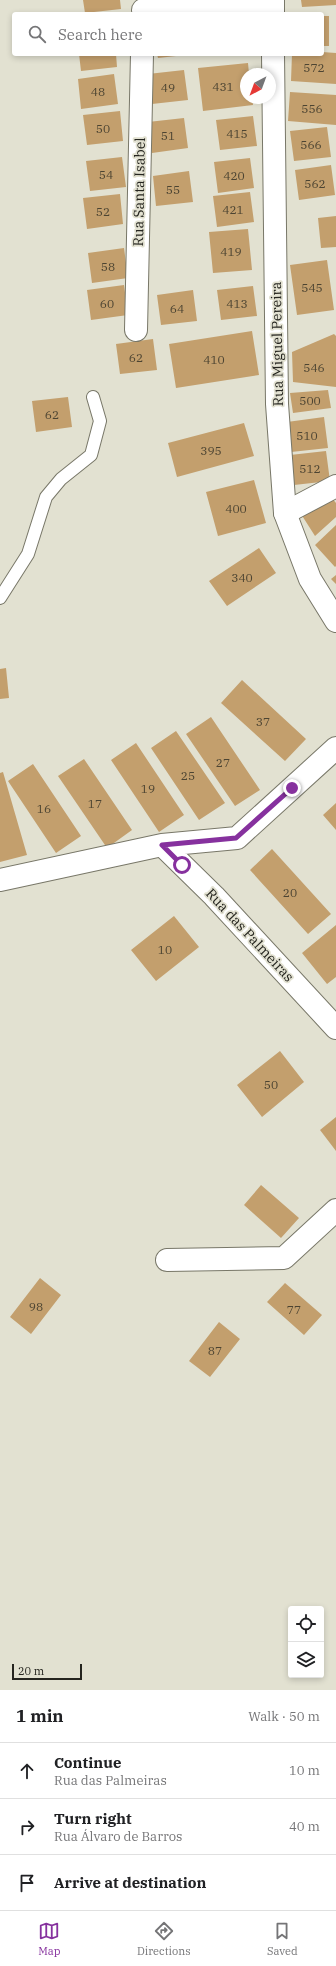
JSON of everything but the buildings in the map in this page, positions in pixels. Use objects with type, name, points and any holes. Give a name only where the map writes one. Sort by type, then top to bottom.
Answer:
[{"type":"street","points":[[143,8],[273,6]]},
{"type":"street","name":"Rua Santa Isabel","points":[[136,330],[142,56]]},
{"type":"street","name":"Rua Miguel Pereira","points":[[273,56],[277,404],[285,512],[310,579],[336,621]]},
{"type":"street","points":[[285,512],[336,486]]},
{"type":"street","points":[[0,880],[162,845],[236,838],[336,748]]},
{"type":"street","name":"Rua das Palmeiras","points":[[162,845],[214,896],[336,1028]]},
{"type":"street","points":[[167,1260],[284,1258],[336,1210]]},
{"type":"lane","points":[[0,598],[28,554],[46,497],[61,479],[91,455],[100,421],[93,397]]},
{"type":"route","points":[[182,865],[162,845],[236,838],[292,788]]}]
